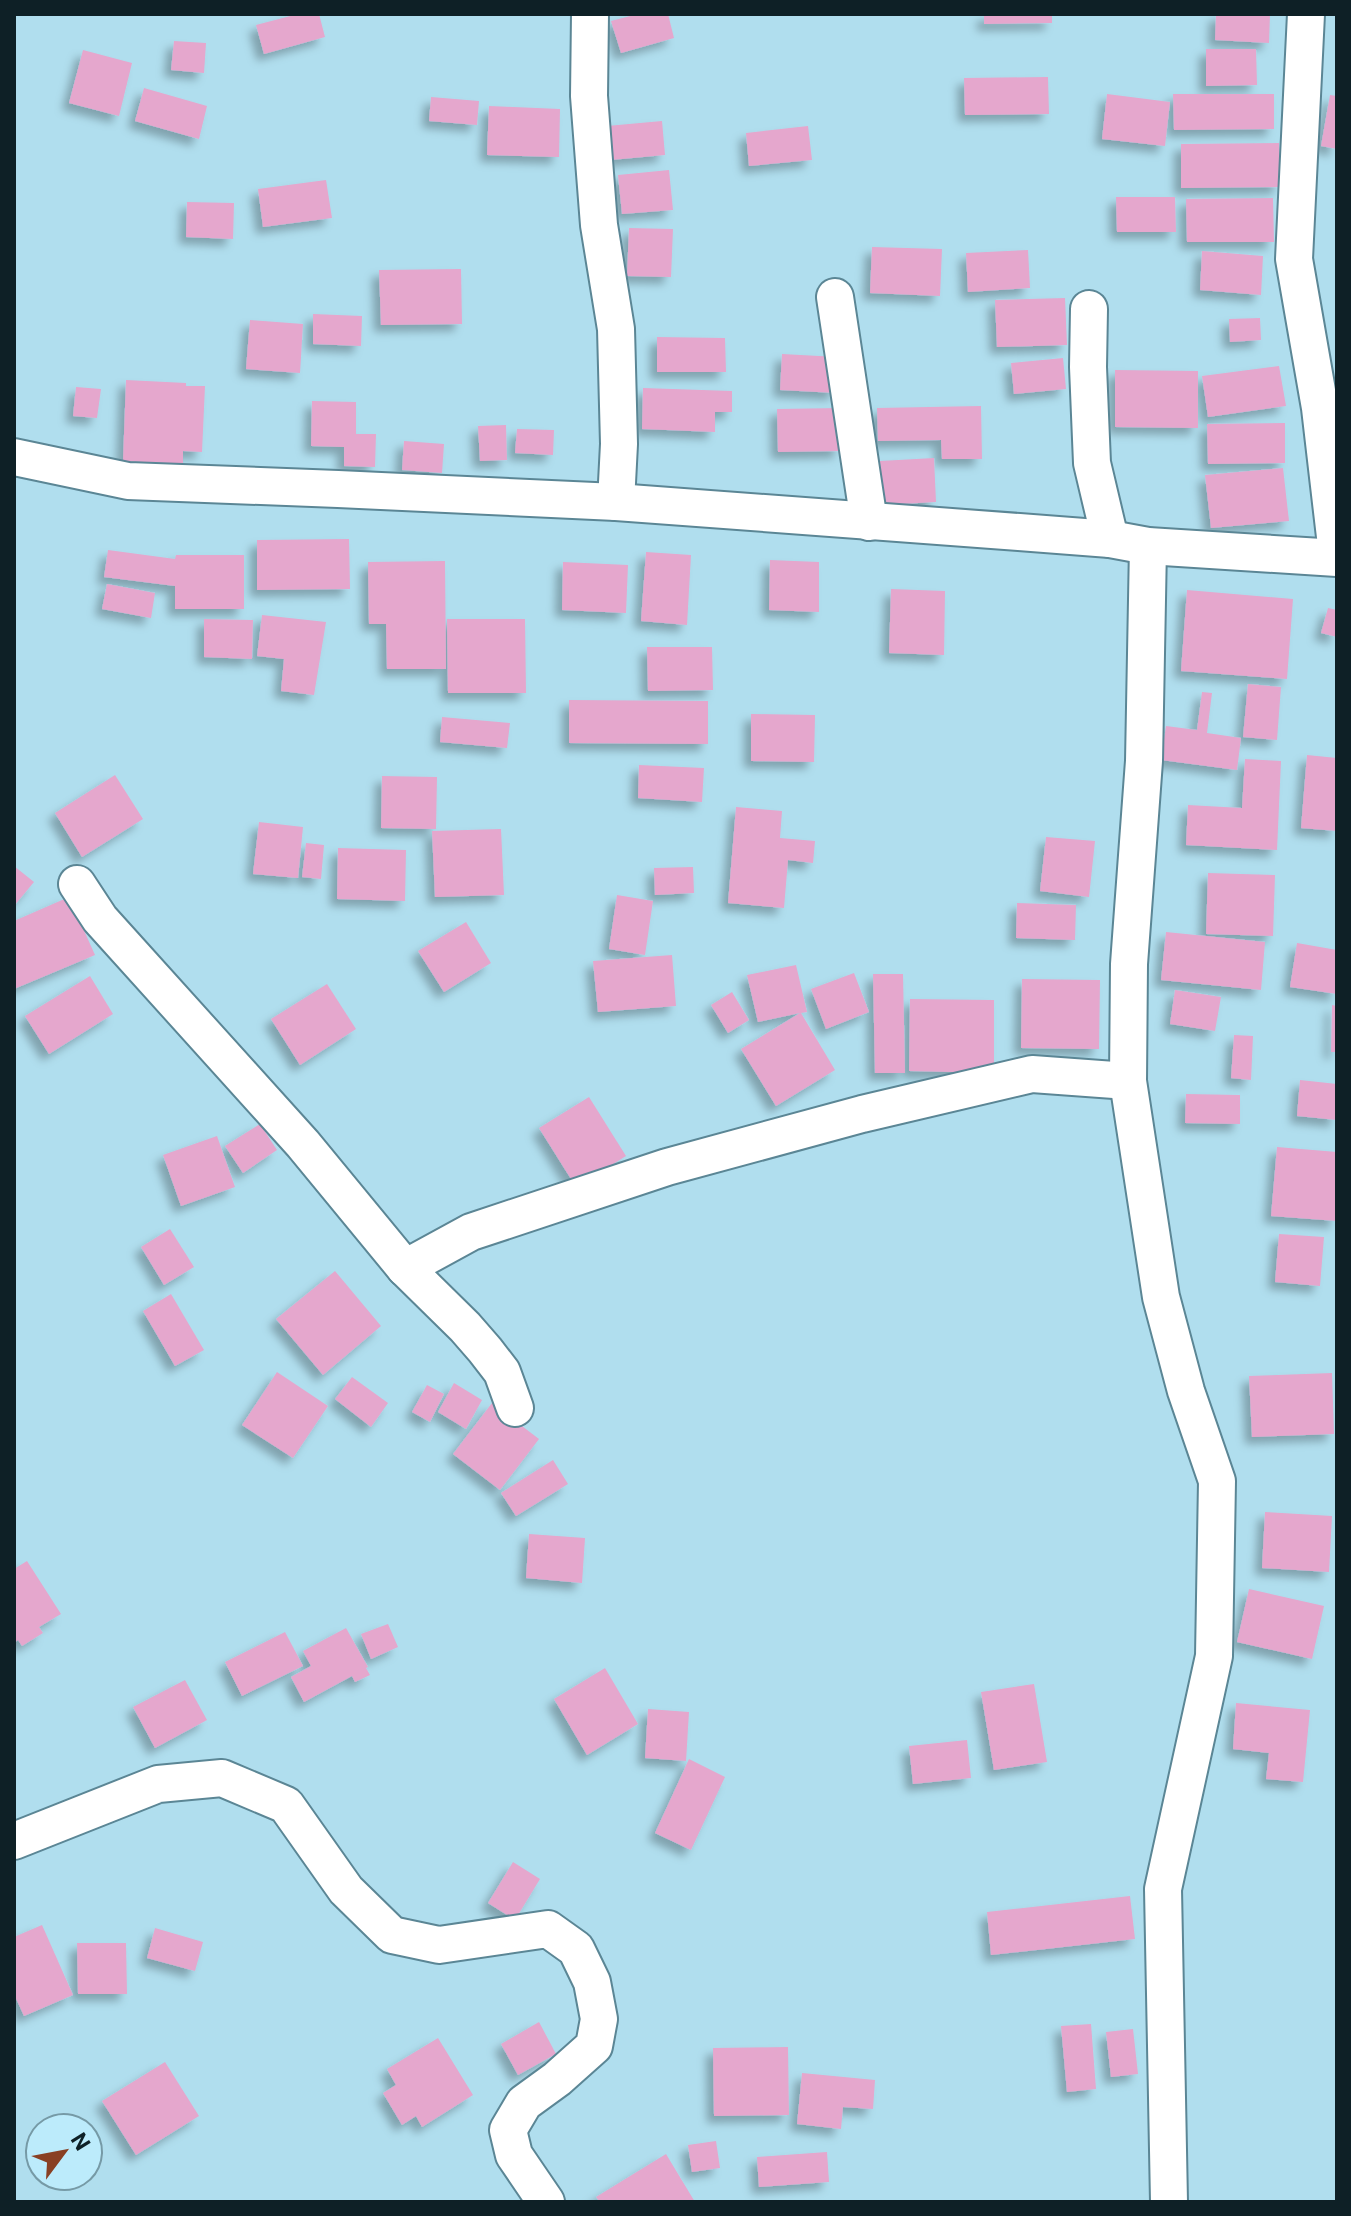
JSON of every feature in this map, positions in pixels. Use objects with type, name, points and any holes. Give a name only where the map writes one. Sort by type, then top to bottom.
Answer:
[{"type":"street","points":[[590,14],[589,96],[597,210],[616,329],[619,444],[616,502]]},
{"type":"street","points":[[14,457],[128,481],[616,502],[1110,539],[1148,546],[1337,556],[1320,408],[1294,259],[1306,14]]},
{"type":"street","points":[[835,297],[869,522]]},
{"type":"street","points":[[1089,309],[1092,463],[1110,539]]},
{"type":"street","points":[[1148,546],[1144,761],[1129,964],[1128,1081],[1161,1297],[1186,1391],[1217,1481],[1214,1656],[1163,1889],[1169,2202]]},
{"type":"street","points":[[77,884],[100,919],[303,1144],[405,1268],[485,1350],[502,1372],[515,1408]]},
{"type":"street","points":[[405,1268],[471,1232],[667,1167],[862,1114],[1032,1074],[1128,1081]]},
{"type":"street","points":[[14,1841],[158,1784],[222,1778],[286,1805],[346,1890],[392,1935],[439,1945],[548,1929],[576,1949],[592,1982],[599,2019],[594,2046],[524,2103],[508,2130],[514,2155],[546,2202]]},
{"type":"building","points":[[298,14],[319,14],[325,37],[264,54],[256,25]]},
{"type":"building","points":[[638,14],[668,14],[674,38],[621,53],[611,21]]},
{"type":"building","points":[[984,14],[1052,14],[1052,23],[984,24]]},
{"type":"building","points":[[1216,14],[1270,14],[1269,43],[1215,40]]},
{"type":"building","points":[[174,41],[206,43],[204,73],[171,70]]},
{"type":"building","points":[[1206,49],[1256,49],[1257,85],[1206,86]]},
{"type":"building","points":[[83,50],[132,63],[119,116],[69,103]]},
{"type":"building","points":[[1048,77],[1049,114],[965,115],[964,78]]},
{"type":"building","points":[[144,88],[207,106],[199,139],[135,121]]},
{"type":"building","points":[[1107,94],[1170,102],[1165,146],[1102,139]]},
{"type":"building","points":[[1173,94],[1274,94],[1274,129],[1174,130]]},
{"type":"building","points":[[1330,95],[1337,96],[1337,149],[1321,146]]},
{"type":"building","points":[[431,97],[479,101],[477,125],[429,121]]},
{"type":"building","points":[[489,106],[560,109],[559,157],[487,155]]},
{"type":"building","points":[[662,121],[665,155],[611,160],[607,126]]},
{"type":"building","points":[[808,126],[812,160],[749,166],[746,133]]},
{"type":"building","points":[[1279,143],[1280,187],[1181,188],[1181,144]]},
{"type":"building","points":[[669,170],[673,210],[622,214],[618,175]]},
{"type":"building","points":[[326,180],[332,218],[263,227],[258,189]]},
{"type":"building","points":[[1116,197],[1175,197],[1176,232],[1117,232]]},
{"type":"building","points":[[1273,198],[1274,242],[1187,242],[1186,199]]},
{"type":"building","points":[[187,202],[234,203],[233,239],[186,237]]},
{"type":"building","points":[[629,228],[673,229],[671,277],[627,276]]},
{"type":"building","points":[[872,247],[942,249],[940,296],[870,293]]},
{"type":"building","points":[[1028,250],[1030,288],[968,292],[966,253]]},
{"type":"building","points":[[1202,251],[1263,256],[1261,295],[1200,290]]},
{"type":"building","points":[[461,269],[462,324],[381,325],[379,270]]},
{"type":"building","points":[[1065,298],[1067,345],[997,347],[995,300]]},
{"type":"building","points":[[313,314],[362,316],[361,346],[313,344]]},
{"type":"building","points":[[1260,318],[1261,340],[1230,342],[1229,319]]},
{"type":"building","points":[[250,320],[303,324],[300,373],[246,369]]},
{"type":"building","points":[[657,337],[725,338],[726,372],[657,372]]},
{"type":"building","points":[[782,354],[838,357],[836,393],[780,390]]},
{"type":"building","points":[[1063,358],[1066,389],[1014,394],[1011,363]]},
{"type":"building","points":[[1279,366],[1286,406],[1208,417],[1202,376]]},
{"type":"building","points":[[1115,370],[1198,371],[1198,428],[1115,427]]},
{"type":"building","points":[[126,380],[205,386],[202,452],[183,451],[183,464],[123,461]]},
{"type":"building","points":[[76,387],[101,389],[97,418],[73,416]]},
{"type":"building","points":[[643,388],[732,391],[732,412],[715,412],[715,432],[642,429]]},
{"type":"building","points":[[312,401],[356,402],[356,434],[376,434],[375,467],[344,466],[344,447],[311,446]]},
{"type":"building","points":[[981,406],[982,459],[942,459],[941,440],[878,441],[877,408]]},
{"type":"building","points":[[840,408],[841,451],[778,452],[777,409]]},
{"type":"building","points":[[1285,423],[1285,463],[1208,464],[1207,424]]},
{"type":"building","points":[[506,425],[507,460],[480,461],[478,426]]},
{"type":"building","points":[[517,429],[554,430],[553,455],[515,453]]},
{"type":"building","points":[[404,441],[444,444],[442,473],[402,470]]},
{"type":"building","points":[[934,458],[936,502],[883,505],[880,461]]},
{"type":"building","points":[[1283,468],[1289,521],[1211,528],[1205,475]]},
{"type":"building","points":[[349,539],[350,589],[257,590],[257,540]]},
{"type":"building","points":[[108,550],[175,559],[176,555],[244,555],[244,609],[175,609],[175,586],[104,577]]},
{"type":"building","points":[[646,552],[691,555],[687,625],[641,621]]},
{"type":"building","points":[[770,560],[819,562],[819,612],[769,610]]},
{"type":"building","points":[[445,561],[446,669],[387,669],[386,624],[369,624],[368,562]]},
{"type":"building","points":[[563,562],[628,565],[626,613],[562,610]]},
{"type":"building","points":[[107,584],[155,593],[151,618],[102,609]]},
{"type":"building","points":[[891,589],[945,591],[944,655],[889,653]]},
{"type":"building","points":[[1187,590],[1293,599],[1287,679],[1181,671]]},
{"type":"building","points":[[1328,608],[1337,610],[1337,637],[1321,633]]},
{"type":"building","points":[[262,615],[326,622],[314,695],[281,691],[284,659],[257,656]]},
{"type":"building","points":[[204,619],[253,620],[252,659],[204,657]]},
{"type":"building","points":[[447,619],[525,619],[526,693],[448,693]]},
{"type":"building","points":[[647,647],[712,647],[713,690],[648,691]]},
{"type":"building","points":[[1248,684],[1281,687],[1277,740],[1243,737]]},
{"type":"building","points":[[1202,692],[1212,693],[1207,733],[1241,738],[1237,770],[1161,760],[1166,726],[1197,730]]},
{"type":"building","points":[[569,700],[708,701],[708,744],[569,743]]},
{"type":"building","points":[[751,714],[815,715],[814,762],[751,761]]},
{"type":"building","points":[[442,717],[510,723],[507,748],[440,742]]},
{"type":"building","points":[[1307,755],[1337,758],[1337,831],[1301,828]]},
{"type":"building","points":[[1245,759],[1281,761],[1277,850],[1186,845],[1188,805],[1242,808]]},
{"type":"building","points":[[639,765],[704,768],[702,802],[638,798]]},
{"type":"building","points":[[115,775],[143,819],[82,857],[55,813]]},
{"type":"building","points":[[382,776],[437,777],[436,829],[381,828]]},
{"type":"building","points":[[736,807],[782,811],[780,838],[815,841],[813,863],[788,860],[784,908],[728,903]]},
{"type":"building","points":[[259,822],[303,827],[298,878],[253,874]]},
{"type":"building","points":[[501,829],[504,895],[435,897],[432,831]]},
{"type":"building","points":[[1046,837],[1095,841],[1089,897],[1040,891]]},
{"type":"building","points":[[306,843],[324,845],[321,879],[302,877]]},
{"type":"building","points":[[338,848],[406,850],[405,901],[337,899]]},
{"type":"building","points":[[14,866],[34,882],[14,906]]},
{"type":"building","points":[[693,867],[694,893],[655,895],[654,868]]},
{"type":"building","points":[[1208,873],[1275,875],[1273,936],[1206,934]]},
{"type":"building","points":[[617,895],[653,901],[645,955],[609,949]]},
{"type":"building","points":[[69,897],[95,955],[14,989],[14,921]]},
{"type":"building","points":[[1017,903],[1076,905],[1075,940],[1016,938]]},
{"type":"building","points":[[466,922],[491,963],[444,992],[418,951]]},
{"type":"building","points":[[1166,932],[1265,942],[1261,990],[1161,980]]},
{"type":"building","points":[[1297,943],[1337,950],[1337,994],[1290,987]]},
{"type":"building","points":[[672,955],[676,1006],[598,1012],[593,961]]},
{"type":"building","points":[[796,965],[807,1012],[801,1013],[835,1070],[776,1106],[741,1049],[800,1013],[758,1022],[747,975]]},
{"type":"building","points":[[854,973],[869,1012],[826,1029],[811,989]]},
{"type":"building","points":[[873,974],[903,974],[905,1073],[875,1073]]},
{"type":"building","points":[[90,976],[113,1014],[49,1054],[25,1016]]},
{"type":"building","points":[[1022,979],[1100,980],[1099,1049],[1021,1048]]},
{"type":"building","points":[[327,984],[356,1029],[300,1065],[271,1019]]},
{"type":"building","points":[[1175,990],[1221,997],[1215,1031],[1170,1024]]},
{"type":"building","points":[[732,992],[749,1020],[728,1033],[711,1005]]},
{"type":"building","points":[[910,999],[994,1000],[994,1073],[909,1071]]},
{"type":"building","points":[[1332,1005],[1337,1006],[1337,1052],[1331,1052]]},
{"type":"building","points":[[1234,1035],[1253,1036],[1251,1080],[1231,1078]]},
{"type":"building","points":[[1300,1080],[1337,1084],[1337,1120],[1297,1116]]},
{"type":"building","points":[[1186,1094],[1240,1095],[1240,1124],[1185,1123]]},
{"type":"building","points":[[589,1097],[626,1156],[576,1187],[539,1128]]},
{"type":"building","points":[[260,1124],[277,1150],[243,1173],[225,1146]]},
{"type":"building","points":[[217,1136],[235,1187],[181,1206],[163,1155]]},
{"type":"building","points":[[1277,1147],[1337,1152],[1337,1221],[1271,1216]]},
{"type":"building","points":[[170,1229],[194,1267],[164,1285],[141,1247]]},
{"type":"building","points":[[1279,1234],[1324,1237],[1320,1286],[1275,1282]]},
{"type":"building","points":[[335,1271],[381,1326],[323,1375],[276,1319]]},
{"type":"building","points":[[171,1294],[204,1350],[175,1366],[143,1311]]},
{"type":"building","points":[[277,1372],[328,1406],[293,1458],[242,1425]]},
{"type":"building","points":[[1332,1373],[1334,1434],[1252,1437],[1249,1376]]},
{"type":"building","points":[[352,1377],[388,1403],[371,1427],[335,1399]]},
{"type":"building","points":[[454,1383],[482,1400],[466,1429],[438,1412]]},
{"type":"building","points":[[427,1385],[444,1394],[430,1422],[412,1412]]},
{"type":"building","points":[[492,1403],[539,1439],[500,1490],[453,1454]]},
{"type":"building","points":[[553,1460],[568,1484],[516,1516],[501,1493]]},
{"type":"building","points":[[1265,1512],[1332,1516],[1329,1572],[1262,1568]]},
{"type":"building","points":[[529,1534],[585,1538],[582,1583],[526,1578]]},
{"type":"building","points":[[27,1561],[61,1614],[39,1627],[43,1633],[22,1646],[18,1640],[14,1643],[14,1569]]},
{"type":"building","points":[[1249,1589],[1324,1606],[1312,1659],[1237,1642]]},
{"type":"building","points":[[388,1624],[398,1647],[371,1659],[361,1634]]},
{"type":"building","points":[[346,1628],[370,1675],[355,1682],[352,1676],[304,1702],[291,1677],[311,1666],[303,1651]]},
{"type":"building","points":[[285,1632],[303,1666],[242,1696],[225,1662]]},
{"type":"building","points":[[605,1668],[638,1724],[587,1755],[554,1699]]},
{"type":"building","points":[[185,1680],[207,1720],[155,1748],[133,1707]]},
{"type":"building","points":[[1034,1684],[1047,1762],[994,1770],[981,1692]]},
{"type":"building","points":[[1236,1703],[1310,1710],[1303,1782],[1266,1779],[1269,1753],[1233,1749]]},
{"type":"building","points":[[648,1709],[689,1712],[686,1761],[645,1758]]},
{"type":"building","points":[[967,1740],[971,1778],[913,1784],[909,1746]]},
{"type":"building","points":[[689,1759],[725,1777],[691,1850],[655,1833]]},
{"type":"building","points":[[513,1862],[540,1879],[515,1920],[488,1903]]},
{"type":"building","points":[[1130,1896],[1135,1939],[991,1955],[987,1912]]},
{"type":"building","points":[[42,1925],[73,1995],[24,2016],[14,1994],[14,1937]]},
{"type":"building","points":[[155,1928],[203,1942],[195,1971],[147,1958]]},
{"type":"building","points":[[77,1943],[126,1943],[127,1994],[78,1994]]},
{"type":"building","points":[[539,2022],[556,2054],[518,2075],[501,2044]]},
{"type":"building","points":[[1091,2024],[1096,2089],[1067,2092],[1061,2026]]},
{"type":"building","points":[[1133,2029],[1138,2074],[1111,2077],[1106,2032]]},
{"type":"building","points":[[438,2038],[473,2095],[422,2127],[416,2116],[402,2125],[383,2093],[396,2085],[387,2069]]},
{"type":"building","points":[[788,2047],[789,2115],[714,2116],[713,2048]]},
{"type":"building","points":[[165,2062],[199,2116],[136,2155],[102,2101]]},
{"type":"building","points":[[802,2073],[875,2080],[873,2109],[843,2107],[841,2129],[797,2124]]},
{"type":"building","points":[[716,2141],[720,2168],[692,2172],[688,2145]]},
{"type":"building","points":[[827,2152],[829,2182],[759,2187],[757,2157]]},
{"type":"building","points":[[666,2154],[695,2202],[600,2202],[596,2197]]}]
